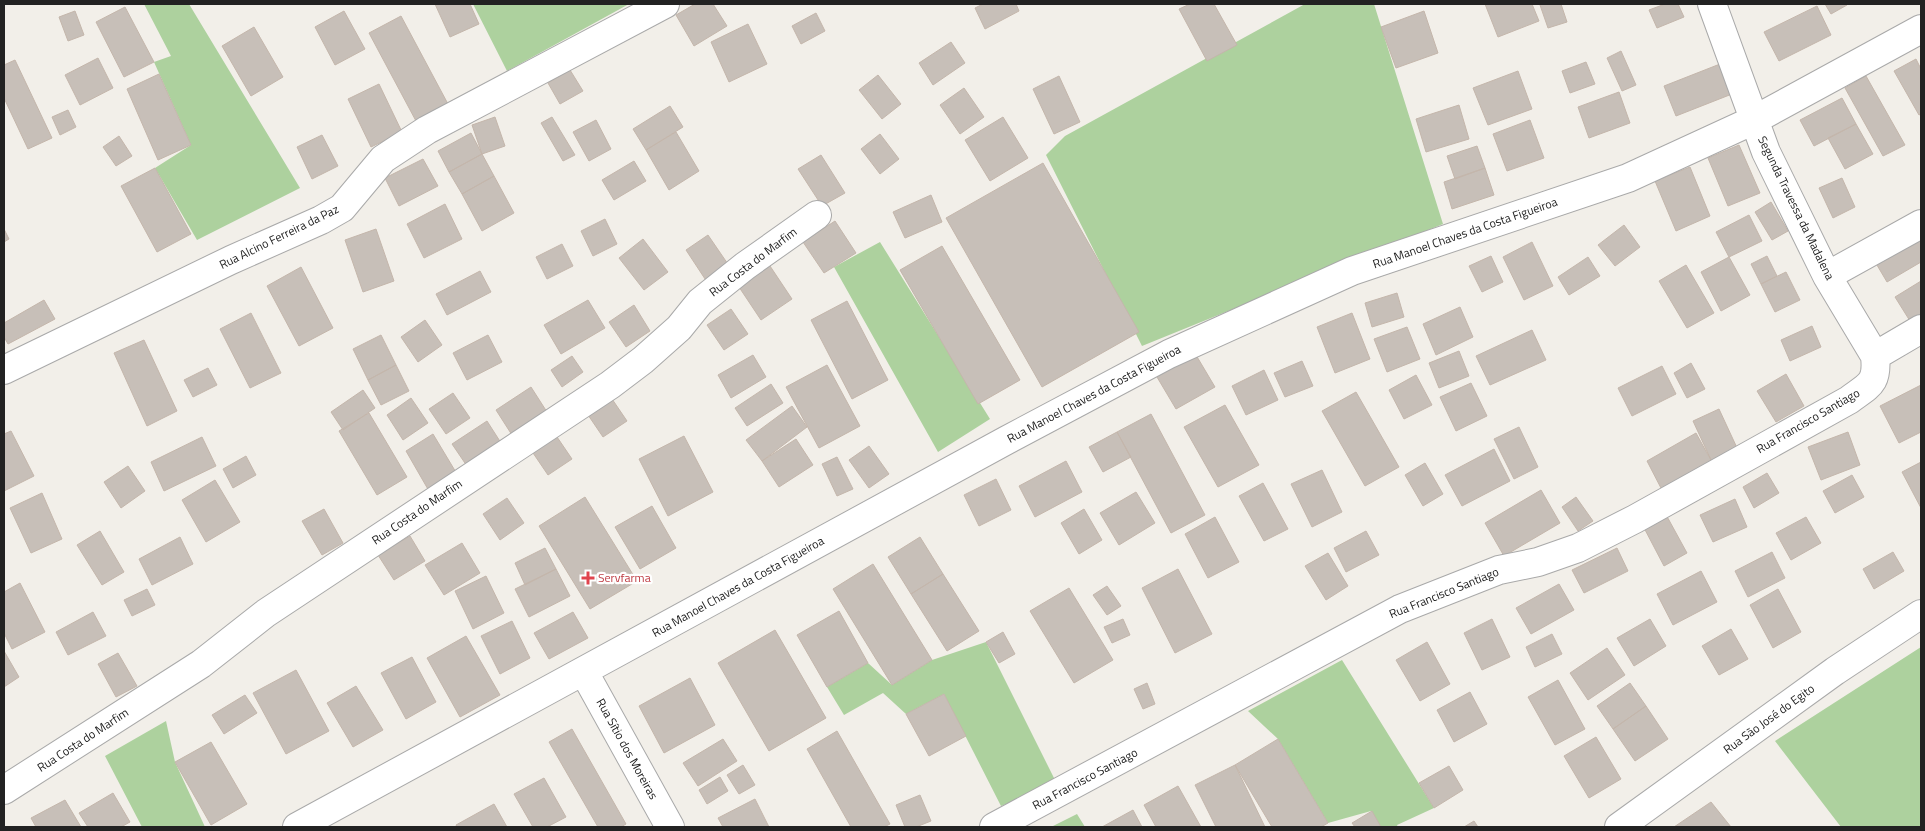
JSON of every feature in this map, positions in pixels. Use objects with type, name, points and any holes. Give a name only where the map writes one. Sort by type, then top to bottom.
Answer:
[{"type":"street","name":"Rua Alcino Ferreira da Paz","points":[[4,370],[222,264],[321,220],[342,208],[383,159],[428,130],[666,4]]},
{"type":"street","name":"Segunda Travessa da Madalena","points":[[1712,4],[1766,152],[1828,276],[1875,356]]},
{"type":"street","name":"Rua Manoel Chaves da Costa Figueiroa","points":[[298,827],[1007,440],[1169,354],[1352,271],[1628,178],[1754,120],[1921,29]]},
{"type":"street","name":"Rua Costa do Marfim","points":[[4,790],[201,664],[266,613],[610,384],[643,360],[679,328],[700,302],[737,272],[817,215]]},
{"type":"street","points":[[1828,276],[1921,224]]},
{"type":"street","points":[[1875,356],[1921,329]]},
{"type":"street","name":"Rua Francisco Santiago","points":[[994,827],[1400,609],[1499,570],[1538,562],[1578,548],[1635,518],[1849,400],[1871,384],[1877,371],[1875,356]]},
{"type":"street","name":"Rua São José do Egito","points":[[1620,827],[1835,671],[1921,614]]},
{"type":"street","name":"Rua Sítio dos Moreiras","points":[[584,672],[670,827]]},
{"type":"green space","points":[[144,4],[189,4],[300,188],[197,240],[155,168],[191,145],[154,62],[171,56]]},
{"type":"green space","points":[[473,4],[629,4],[507,71]]},
{"type":"green space","points":[[1305,4],[1374,4],[1443,224],[1142,346],[1046,155],[1065,136]]},
{"type":"green space","points":[[880,242],[990,419],[938,452],[834,267]]},
{"type":"green space","points":[[986,642],[1057,784],[1001,806],[944,694],[906,714],[883,693],[844,715],[827,687],[868,663],[892,685],[932,660]]},
{"type":"green space","points":[[1921,647],[1921,827],[1841,827],[1775,741]]},
{"type":"green space","points":[[1342,660],[1434,808],[1397,825],[1398,827],[1380,827],[1371,811],[1328,823],[1278,739],[1248,711]]},
{"type":"green space","points":[[166,721],[175,762],[205,827],[142,827],[105,756]]},
{"type":"green space","points":[[1077,814],[1085,827],[1051,827]]},
{"type":"building","points":[[435,4],[470,4],[479,24],[450,37]]},
{"type":"building","points":[[695,4],[713,4],[727,26],[694,46],[676,15]]},
{"type":"building","points":[[983,4],[1016,4],[1019,11],[985,29],[975,8]]},
{"type":"building","points":[[1190,4],[1214,4],[1237,45],[1207,61],[1179,9]]},
{"type":"building","points":[[1485,4],[1532,4],[1539,21],[1498,37]]},
{"type":"building","points":[[1561,4],[1567,22],[1548,28],[1540,5]]},
{"type":"building","points":[[1665,4],[1678,4],[1684,17],[1657,28],[1649,10]]},
{"type":"building","points":[[1825,4],[1846,4],[1847,5],[1831,14]]},
{"type":"building","points":[[1817,6],[1831,35],[1779,61],[1764,32]]},
{"type":"building","points":[[125,7],[154,62],[124,77],[96,22]]},
{"type":"building","points":[[75,11],[84,35],[68,41],[59,17]]},
{"type":"building","points":[[344,11],[365,49],[335,65],[315,27]]},
{"type":"building","points":[[1424,11],[1438,53],[1396,68],[1381,27]]},
{"type":"building","points":[[816,13],[825,31],[801,44],[792,26]]},
{"type":"building","points":[[401,16],[448,104],[416,121],[369,33]]},
{"type":"building","points":[[748,24],[767,64],[729,82],[711,42]]},
{"type":"building","points":[[254,27],[283,77],[251,96],[222,46]]},
{"type":"building","points":[[951,42],[965,63],[933,85],[919,63]]},
{"type":"building","points":[[1621,51],[1636,85],[1622,91],[1607,58]]},
{"type":"building","points":[[98,58],[113,88],[80,105],[65,75]]},
{"type":"building","points":[[1916,59],[1921,69],[1921,114],[1919,115],[1894,71]]},
{"type":"building","points":[[15,60],[52,138],[28,149],[4,98],[4,65]]},
{"type":"building","points":[[1586,62],[1595,84],[1570,93],[1562,71]]},
{"type":"building","points":[[1720,64],[1732,94],[1676,116],[1664,86]]},
{"type":"building","points":[[570,70],[583,91],[560,104],[548,83]]},
{"type":"building","points":[[1518,71],[1532,109],[1488,125],[1473,88]]},
{"type":"building","points":[[159,74],[191,145],[158,160],[127,89]]},
{"type":"building","points":[[878,75],[901,104],[882,119],[859,90]]},
{"type":"building","points":[[1059,76],[1080,122],[1054,134],[1033,89]]},
{"type":"building","points":[[1866,76],[1905,145],[1883,156],[1845,88]]},
{"type":"building","points":[[379,84],[402,132],[371,147],[348,99]]},
{"type":"building","points":[[964,88],[984,117],[960,134],[940,105]]},
{"type":"building","points":[[1619,92],[1630,123],[1589,138],[1578,107]]},
{"type":"building","points":[[1842,98],[1856,124],[1814,146],[1800,120]]},
{"type":"building","points":[[1459,105],[1469,139],[1426,152],[1416,119]]},
{"type":"building","points":[[670,106],[683,127],[646,150],[633,129]]},
{"type":"building","points":[[68,110],[76,127],[60,135],[52,117]]},
{"type":"building","points":[[495,117],[505,146],[482,154],[472,125]]},
{"type":"building","points":[[552,117],[575,155],[563,161],[541,123]]},
{"type":"building","points":[[1003,117],[1028,158],[990,181],[965,140]]},
{"type":"building","points":[[596,120],[611,149],[589,161],[573,132]]},
{"type":"building","points":[[1530,120],[1544,158],[1507,171],[1493,134]]},
{"type":"building","points":[[1856,124],[1873,154],[1845,169],[1828,138]]},
{"type":"building","points":[[676,132],[699,171],[669,190],[646,150]]},
{"type":"building","points":[[471,133],[482,154],[449,172],[438,151]]},
{"type":"building","points":[[880,134],[899,159],[880,174],[861,149]]},
{"type":"building","points":[[322,135],[338,166],[312,179],[297,147]]},
{"type":"building","points":[[119,136],[132,156],[116,166],[103,147]]},
{"type":"building","points":[[1739,145],[1760,193],[1728,206],[1708,158]]},
{"type":"building","points":[[1477,146],[1485,168],[1455,179],[1447,156]]},
{"type":"building","points":[[482,154],[494,176],[462,194],[449,172]]},
{"type":"building","points":[[821,155],[845,193],[822,206],[798,169]]},
{"type":"building","points":[[423,159],[438,186],[399,206],[385,178]]},
{"type":"building","points":[[634,161],[646,181],[614,200],[602,180]]},
{"type":"building","points":[[1043,163],[1139,332],[1042,387],[946,218]]},
{"type":"building","points":[[1690,167],[1710,216],[1676,231],[1655,181]]},
{"type":"building","points":[[155,168],[191,234],[157,252],[121,186]]},
{"type":"building","points":[[1485,168],[1494,195],[1452,209],[1444,182]]},
{"type":"building","points":[[494,176],[514,213],[482,231],[462,194]]},
{"type":"building","points":[[1842,178],[1855,207],[1833,218],[1819,188]]},
{"type":"building","points":[[931,195],[942,222],[905,238],[893,212]]},
{"type":"building","points":[[1771,202],[1788,231],[1772,240],[1755,212]]},
{"type":"building","points":[[445,204],[462,239],[424,258],[407,224]]},
{"type":"building","points":[[1749,215],[1762,241],[1729,257],[1716,232]]},
{"type":"building","points":[[605,219],[617,244],[593,256],[581,231]]},
{"type":"building","points":[[835,221],[856,253],[824,273],[803,242]]},
{"type":"building","points":[[1624,225],[1640,247],[1615,266],[1598,245]]},
{"type":"building","points":[[4,229],[9,239],[4,242]]},
{"type":"building","points":[[376,229],[394,281],[363,292],[345,240]]},
{"type":"building","points":[[1921,233],[1921,262],[1887,282],[1874,260]]},
{"type":"building","points":[[708,235],[732,270],[709,285],[686,250]]},
{"type":"building","points":[[643,239],[668,272],[644,290],[619,258]]},
{"type":"building","points":[[1532,242],[1553,286],[1524,300],[1503,257]]},
{"type":"building","points":[[562,244],[573,266],[547,279],[536,257]]},
{"type":"building","points":[[942,246],[1020,380],[978,404],[900,270]]},
{"type":"building","points":[[1491,256],[1503,282],[1482,292],[1469,266]]},
{"type":"building","points":[[1767,256],[1777,276],[1761,284],[1751,264]]},
{"type":"building","points":[[1588,257],[1600,276],[1569,295],[1558,277]]},
{"type":"building","points":[[1729,257],[1750,295],[1721,311],[1701,272]]},
{"type":"building","points":[[1686,265],[1714,313],[1687,328],[1659,281]]},
{"type":"building","points":[[770,266],[792,299],[761,320],[739,287]]},
{"type":"building","points":[[301,267],[333,328],[299,346],[267,286]]},
{"type":"building","points":[[480,271],[491,292],[447,315],[436,294]]},
{"type":"building","points":[[1786,272],[1800,300],[1775,312],[1761,284]]},
{"type":"building","points":[[1921,281],[1921,314],[1910,321],[1895,297]]},
{"type":"building","points":[[1397,293],[1404,317],[1372,327],[1365,303]]},
{"type":"building","points":[[44,300],[55,319],[8,344],[4,337],[4,323]]},
{"type":"building","points":[[588,300],[605,328],[561,354],[544,325]]},
{"type":"building","points":[[847,301],[888,380],[852,399],[811,320]]},
{"type":"building","points":[[634,305],[650,331],[626,347],[609,322]]},
{"type":"building","points":[[1460,307],[1473,337],[1436,355],[1423,324]]},
{"type":"building","points":[[731,309],[748,334],[724,350],[707,325]]},
{"type":"building","points":[[251,313],[281,373],[250,388],[220,329]]},
{"type":"building","points":[[1352,313],[1370,359],[1335,373],[1317,327]]},
{"type":"building","points":[[425,320],[442,345],[418,362],[401,337]]},
{"type":"building","points":[[1812,326],[1821,347],[1790,361],[1781,340]]},
{"type":"building","points":[[1407,327],[1420,359],[1387,372],[1374,339]]},
{"type":"building","points":[[1532,330],[1546,360],[1490,385],[1476,356]]},
{"type":"building","points":[[381,335],[396,365],[368,380],[353,349]]},
{"type":"building","points":[[488,335],[502,362],[467,380],[453,353]]},
{"type":"building","points":[[144,340],[177,411],[147,426],[114,353]]},
{"type":"building","points":[[1193,350],[1215,387],[1176,409],[1154,372]]},
{"type":"building","points":[[1459,351],[1469,376],[1439,388],[1429,363]]},
{"type":"building","points":[[753,355],[766,377],[731,398],[718,375]]},
{"type":"building","points":[[572,356],[583,372],[562,387],[551,370]]},
{"type":"building","points":[[1302,361],[1313,386],[1285,397],[1274,373]]},
{"type":"building","points":[[1691,363],[1705,389],[1687,398],[1674,373]]},
{"type":"building","points":[[396,365],[409,391],[381,405],[368,380]]},
{"type":"building","points":[[827,365],[860,426],[819,448],[786,387]]},
{"type":"building","points":[[1662,366],[1676,394],[1632,416],[1618,388]]},
{"type":"building","points":[[208,368],[217,385],[193,397],[184,380]]},
{"type":"building","points":[[1264,370],[1278,400],[1246,415],[1232,386]]},
{"type":"building","points":[[1786,374],[1804,406],[1776,422],[1757,391]]},
{"type":"building","points":[[1416,375],[1432,405],[1404,419],[1389,390]]},
{"type":"building","points":[[1471,383],[1487,416],[1456,431],[1440,397]]},
{"type":"building","points":[[771,384],[783,403],[747,426],[735,408]]},
{"type":"building","points":[[1921,385],[1921,432],[1899,443],[1880,406]]},
{"type":"building","points":[[531,387],[547,412],[512,435],[496,410]]},
{"type":"building","points":[[363,390],[375,408],[343,430],[331,412]]},
{"type":"building","points":[[1356,392],[1399,467],[1365,486],[1322,411]]},
{"type":"building","points":[[453,393],[470,418],[446,434],[429,409]]},
{"type":"building","points":[[610,396],[627,421],[603,437],[586,412]]},
{"type":"building","points":[[411,398],[428,423],[403,440],[387,415]]},
{"type":"building","points":[[1225,405],[1259,465],[1218,487],[1184,427]]},
{"type":"building","points":[[792,406],[807,427],[762,461],[746,440]]},
{"type":"building","points":[[1719,409],[1738,450],[1712,462],[1693,421]]},
{"type":"building","points":[[369,413],[407,477],[377,495],[339,431]]},
{"type":"building","points":[[1151,414],[1205,515],[1171,533],[1117,432]]},
{"type":"building","points":[[487,421],[503,446],[469,469],[452,444]]},
{"type":"building","points":[[1519,427],[1538,467],[1514,479],[1494,439]]},
{"type":"building","points":[[11,431],[34,476],[4,491],[4,434]]},
{"type":"building","points":[[1117,432],[1131,457],[1103,472],[1089,447]]},
{"type":"building","points":[[1848,432],[1860,465],[1821,480],[1808,447]]},
{"type":"building","points":[[1696,433],[1712,462],[1662,490],[1647,461]]},
{"type":"building","points":[[433,434],[457,474],[429,491],[406,451]]},
{"type":"building","points":[[555,434],[572,459],[548,475],[531,450]]},
{"type":"building","points":[[684,436],[713,492],[668,516],[639,459]]},
{"type":"building","points":[[202,437],[216,466],[164,491],[151,462]]},
{"type":"building","points":[[796,439],[813,465],[779,487],[762,461]]},
{"type":"building","points":[[869,446],[889,474],[869,488],[849,460]]},
{"type":"building","points":[[1494,449],[1510,481],[1462,506],[1445,475]]},
{"type":"building","points":[[246,456],[256,475],[233,488],[223,469]]},
{"type":"building","points":[[837,457],[853,489],[837,496],[822,464]]},
{"type":"building","points":[[1066,461],[1082,492],[1035,517],[1019,486]]},
{"type":"building","points":[[1921,462],[1921,508],[1902,472]]},
{"type":"building","points":[[1425,463],[1443,494],[1423,506],[1405,475]]},
{"type":"building","points":[[128,466],[145,491],[121,508],[104,482]]},
{"type":"building","points":[[1322,470],[1342,512],[1312,527],[1291,484]]},
{"type":"building","points":[[1767,473],[1779,493],[1754,508],[1743,487]]},
{"type":"building","points":[[1852,475],[1864,497],[1835,513],[1823,491]]},
{"type":"building","points":[[996,479],[1011,510],[979,526],[964,495]]},
{"type":"building","points":[[215,480],[240,522],[206,542],[182,500]]},
{"type":"building","points":[[1263,483],[1288,529],[1264,541],[1239,496]]},
{"type":"building","points":[[1541,490],[1560,523],[1504,556],[1485,523]]},
{"type":"building","points":[[1136,492],[1155,523],[1119,545],[1100,513]]},
{"type":"building","points":[[42,493],[62,539],[31,553],[10,508]]},
{"type":"building","points":[[585,497],[637,581],[590,609],[539,526]]},
{"type":"building","points":[[1576,497],[1593,521],[1578,531],[1562,507]]},
{"type":"building","points":[[507,498],[524,523],[500,540],[483,514]]},
{"type":"building","points":[[1735,499],[1747,527],[1713,542],[1700,515]]},
{"type":"building","points":[[652,506],[676,548],[640,569],[615,527]]},
{"type":"building","points":[[324,509],[343,543],[322,555],[302,521]]},
{"type":"building","points":[[1084,509],[1102,540],[1079,554],[1061,523]]},
{"type":"building","points":[[1664,511],[1687,553],[1664,566],[1642,524]]},
{"type":"building","points":[[1215,517],[1239,562],[1208,578],[1185,534]]},
{"type":"building","points":[[1806,517],[1821,543],[1791,560],[1776,533]]},
{"type":"building","points":[[100,531],[124,572],[102,585],[77,545]]},
{"type":"building","points":[[1366,531],[1379,555],[1346,572],[1334,548]]},
{"type":"building","points":[[410,536],[425,561],[394,580],[378,555]]},
{"type":"building","points":[[180,537],[193,564],[152,585],[139,559]]},
{"type":"building","points":[[920,537],[943,574],[911,594],[888,557]]},
{"type":"building","points":[[462,543],[480,573],[444,595],[425,565]]},
{"type":"building","points":[[545,548],[556,569],[525,585],[515,563]]},
{"type":"building","points":[[1617,548],[1628,571],[1584,593],[1572,570]]},
{"type":"building","points":[[1772,552],[1785,578],[1748,597],[1735,571]]},
{"type":"building","points":[[1893,552],[1904,571],[1874,589],[1863,569]]},
{"type":"building","points":[[1328,553],[1348,586],[1326,600],[1305,566]]},
{"type":"building","points":[[873,564],[932,660],[892,685],[833,589]]},
{"type":"building","points":[[556,569],[570,596],[529,617],[515,589]]},
{"type":"building","points":[[1178,569],[1212,634],[1175,653],[1142,588]]},
{"type":"building","points":[[1701,571],[1717,602],[1673,625],[1657,594]]},
{"type":"building","points":[[943,574],[979,631],[947,651],[911,594]]},
{"type":"building","points":[[486,576],[504,613],[473,629],[455,591]]},
{"type":"building","points":[[20,583],[45,632],[12,649],[4,633],[4,592]]},
{"type":"building","points":[[1559,584],[1574,610],[1531,634],[1516,608]]},
{"type":"building","points":[[1107,586],[1121,606],[1107,615],[1093,595]]},
{"type":"building","points":[[1069,588],[1113,660],[1074,683],[1030,611]]},
{"type":"building","points":[[147,589],[155,605],[132,616],[124,600]]},
{"type":"building","points":[[1778,589],[1801,632],[1773,648],[1750,605]]},
{"type":"building","points":[[839,611],[868,663],[827,687],[797,635]]},
{"type":"building","points":[[93,612],[106,636],[68,655],[56,632]]},
{"type":"building","points":[[573,612],[588,638],[549,659],[534,633]]},
{"type":"building","points":[[1123,619],[1130,635],[1112,643],[1104,627]]},
{"type":"building","points":[[1492,619],[1510,657],[1482,670],[1464,633]]},
{"type":"building","points":[[1650,619],[1666,646],[1634,666],[1617,638]]},
{"type":"building","points":[[512,621],[530,658],[500,674],[481,636]]},
{"type":"building","points":[[1731,629],[1748,659],[1719,675],[1702,646]]},
{"type":"building","points":[[775,630],[826,718],[769,751],[718,663]]},
{"type":"building","points":[[1003,632],[1015,654],[999,663],[986,642]]},
{"type":"building","points":[[1552,634],[1562,654],[1535,667],[1526,647]]},
{"type":"building","points":[[466,636],[500,695],[460,717],[427,658]]},
{"type":"building","points":[[1427,642],[1450,684],[1420,701],[1396,660]]},
{"type":"building","points":[[1607,648],[1625,675],[1588,700],[1570,673]]},
{"type":"building","points":[[4,651],[19,677],[4,687]]},
{"type":"building","points":[[118,653],[137,686],[116,697],[98,664]]},
{"type":"building","points":[[412,657],[436,702],[406,719],[381,673]]},
{"type":"building","points":[[296,670],[329,731],[286,754],[253,693]]},
{"type":"building","points":[[690,678],[715,725],[664,753],[639,706]]},
{"type":"building","points":[[1558,680],[1585,729],[1555,745],[1528,697]]},
{"type":"building","points":[[1147,683],[1155,704],[1143,709],[1134,689]]},
{"type":"building","points":[[1630,683],[1646,706],[1613,729],[1597,706]]},
{"type":"building","points":[[356,686],[383,730],[353,747],[327,703]]},
{"type":"building","points":[[1470,692],[1487,724],[1454,742],[1437,710]]},
{"type":"building","points":[[944,694],[966,736],[929,756],[906,714]]},
{"type":"building","points":[[245,695],[257,713],[224,734],[212,715]]},
{"type":"building","points":[[1646,706],[1668,739],[1635,761],[1613,729]]},
{"type":"building","points":[[572,729],[626,824],[621,827],[598,827],[549,742]]},
{"type":"building","points":[[837,731],[890,824],[884,827],[851,827],[807,749]]},
{"type":"building","points":[[1596,737],[1621,779],[1589,798],[1564,756]]},
{"type":"building","points":[[723,739],[737,761],[698,786],[683,763]]},
{"type":"building","points":[[1278,739],[1328,823],[1321,827],[1272,827],[1235,765]]},
{"type":"building","points":[[211,742],[247,804],[211,825],[175,762]]},
{"type":"building","points":[[743,765],[755,785],[739,794],[727,775]]},
{"type":"building","points":[[1235,765],[1265,827],[1216,827],[1195,785]]},
{"type":"building","points":[[1449,766],[1463,790],[1434,808],[1419,783]]},
{"type":"building","points":[[720,777],[728,791],[707,804],[699,790]]},
{"type":"building","points":[[544,778],[566,817],[547,827],[533,827],[514,794]]},
{"type":"building","points":[[1178,786],[1201,827],[1156,827],[1144,805]]},
{"type":"building","points":[[113,793],[130,822],[121,827],[88,827],[79,813]]},
{"type":"building","points":[[920,795],[931,821],[916,827],[905,827],[896,805]]},
{"type":"building","points":[[755,799],[769,827],[723,827],[718,818]]},
{"type":"building","points":[[65,800],[81,827],[36,827],[31,818]]},
{"type":"building","points":[[1711,802],[1731,827],[1674,827]]},
{"type":"building","points":[[494,804],[507,827],[457,827],[456,825]]},
{"type":"building","points":[[1133,810],[1142,827],[1102,827]]},
{"type":"building","points":[[1372,811],[1381,827],[1355,827],[1352,823]]},
{"type":"building","points":[[1474,821],[1478,827],[1464,827]]},
{"type":"place","name":"Servfarma","points":[[588,578]]}]
